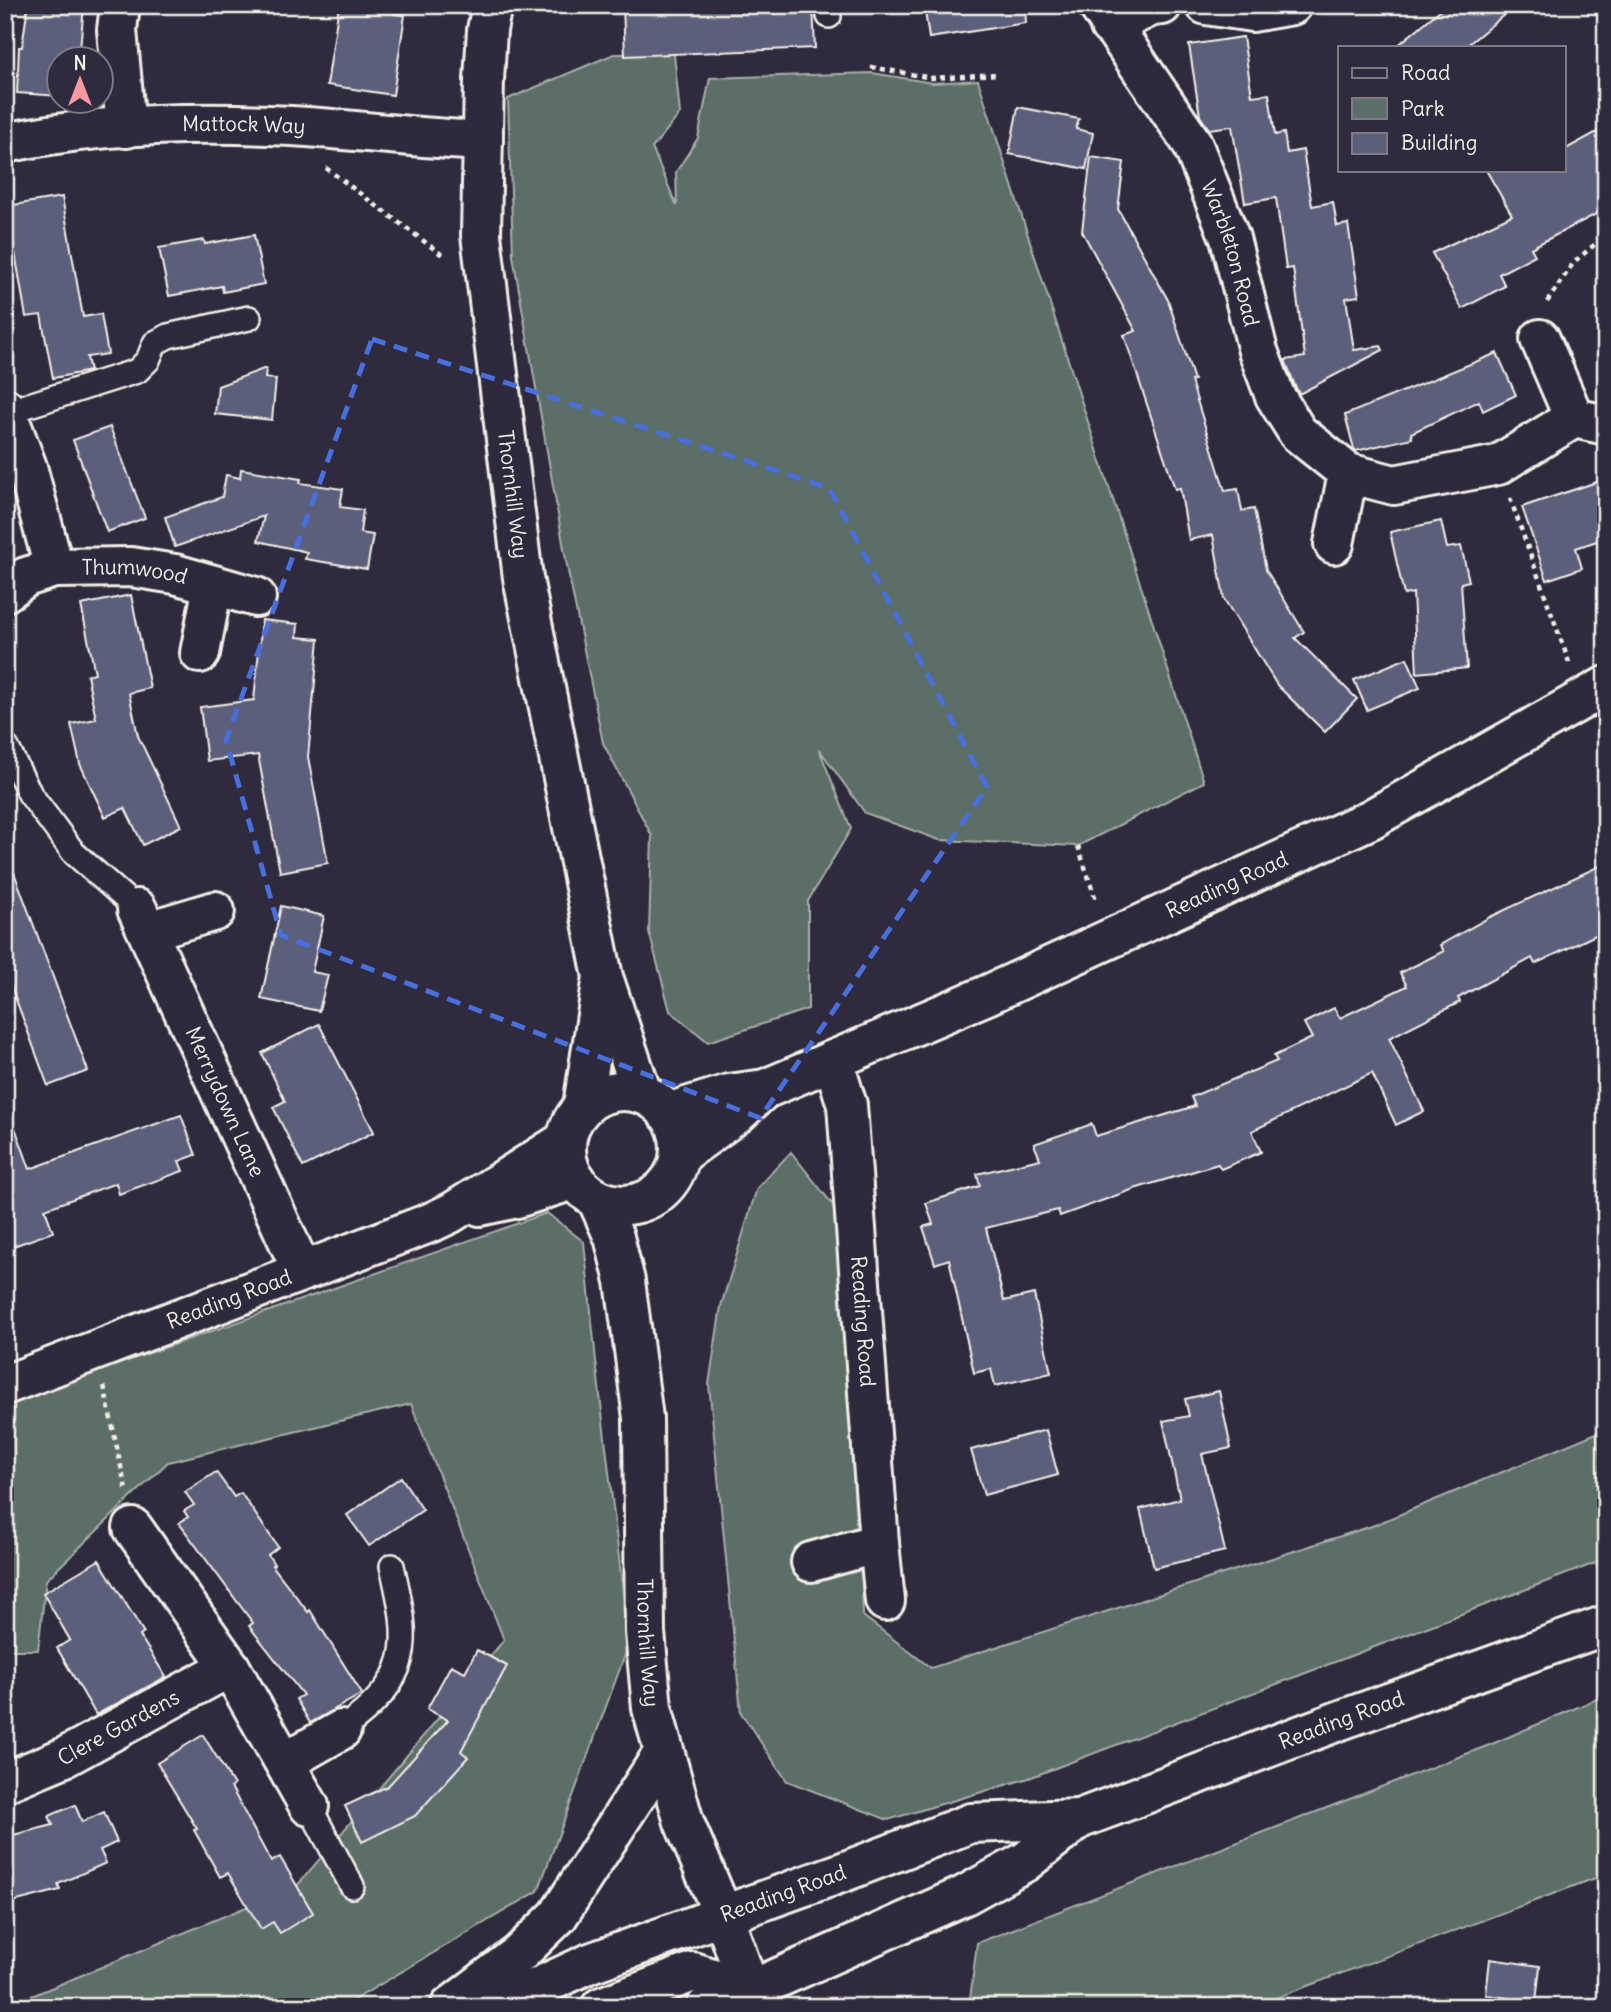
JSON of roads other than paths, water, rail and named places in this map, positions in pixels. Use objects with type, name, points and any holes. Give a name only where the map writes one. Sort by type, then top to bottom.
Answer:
[{"type":"main road","points":[[120,5],[117,30],[126,128]]},
{"type":"main road","name":"Thornhill Way","points":[[492,5],[487,30],[481,235],[523,578],[603,977],[654,1103]]},
{"type":"main road","name":"Warbleton Road","points":[[1162,5],[1104,16],[1192,143],[1230,238],[1258,351],[1275,396],[1298,433],[1348,473],[1394,485],[1498,465],[1590,421],[1540,339]]},
{"type":"main road","points":[[1206,5],[1252,12],[1292,5]]},
{"type":"main road","name":"Mattock Way","points":[[5,143],[50,134],[126,128],[257,125],[483,141]]},
{"type":"main road","name":"Thumwood","points":[[6,410],[27,467],[54,568]]},
{"type":"main road","points":[[1334,544],[1348,473]]},
{"type":"main road","name":"Thumwood","points":[[5,592],[26,577],[54,568],[131,567],[175,574],[256,597]]},
{"type":"main road","name":"Thumwood","points":[[200,653],[213,585]]},
{"type":"main road","name":"Reading Road","points":[[654,1103],[765,1089],[988,995],[1371,819],[1594,692]]},
{"type":"main road","points":[[143,920],[215,911]]},
{"type":"main road","name":"Merrydown Lane","points":[[143,920],[302,1271]]},
{"type":"main road","name":"Thornhill Way","points":[[583,1106],[603,977]]},
{"type":"main road","name":"Reading Road","points":[[833,1060],[847,1105],[878,1543],[885,1601]]},
{"type":"main road","name":"Reading Road","points":[[674,1169],[765,1089]]},
{"type":"main road","points":[[624,1090],[654,1103],[676,1126],[674,1169],[656,1195],[634,1204],[616,1205],[587,1189],[566,1154],[566,1140],[573,1118],[583,1106],[602,1094],[624,1090]]},
{"type":"main road","name":"Reading Road","points":[[451,1213],[566,1140]]},
{"type":"main road","name":"Thornhill Way","points":[[625,1281],[639,1232],[674,1169]]},
{"type":"main road","name":"Thornhill Way","points":[[587,1189],[614,1237],[625,1281],[643,1418],[647,1668],[652,1708],[684,1822],[754,1998]]},
{"type":"main road","name":"Reading Road","points":[[5,1385],[451,1213],[517,1198],[587,1189]]},
{"type":"main road","points":[[133,1528],[230,1667],[309,1806]]},
{"type":"main road","points":[[811,1562],[878,1543]]},
{"type":"main road","name":"Reading Road","points":[[495,2007],[590,1963],[971,1824],[1079,1819],[1341,1720],[1606,1625]]},
{"type":"main road","name":"Clere Gardens","points":[[5,1782],[65,1757],[230,1667]]},
{"type":"main road","points":[[285,1762],[341,1730]]},
{"type":"main road","points":[[450,2007],[519,1954],[558,1916],[664,1752]]},
{"type":"main road","name":"Reading Road","points":[[706,2007],[754,1998],[965,1895],[1025,1863],[1079,1819]]},
{"type":"main road","points":[[601,2007],[693,1972],[754,1998]]},
{"type":"lane","points":[[6,410],[137,370],[148,360],[155,344],[168,336],[249,318]]},
{"type":"lane","points":[[7,748],[30,794],[74,853],[143,920]]},
{"type":"lane","points":[[341,1730],[369,1710],[388,1686],[401,1662],[404,1638],[402,1610],[392,1566]]},
{"type":"lane","points":[[309,1806],[352,1886]]}]
